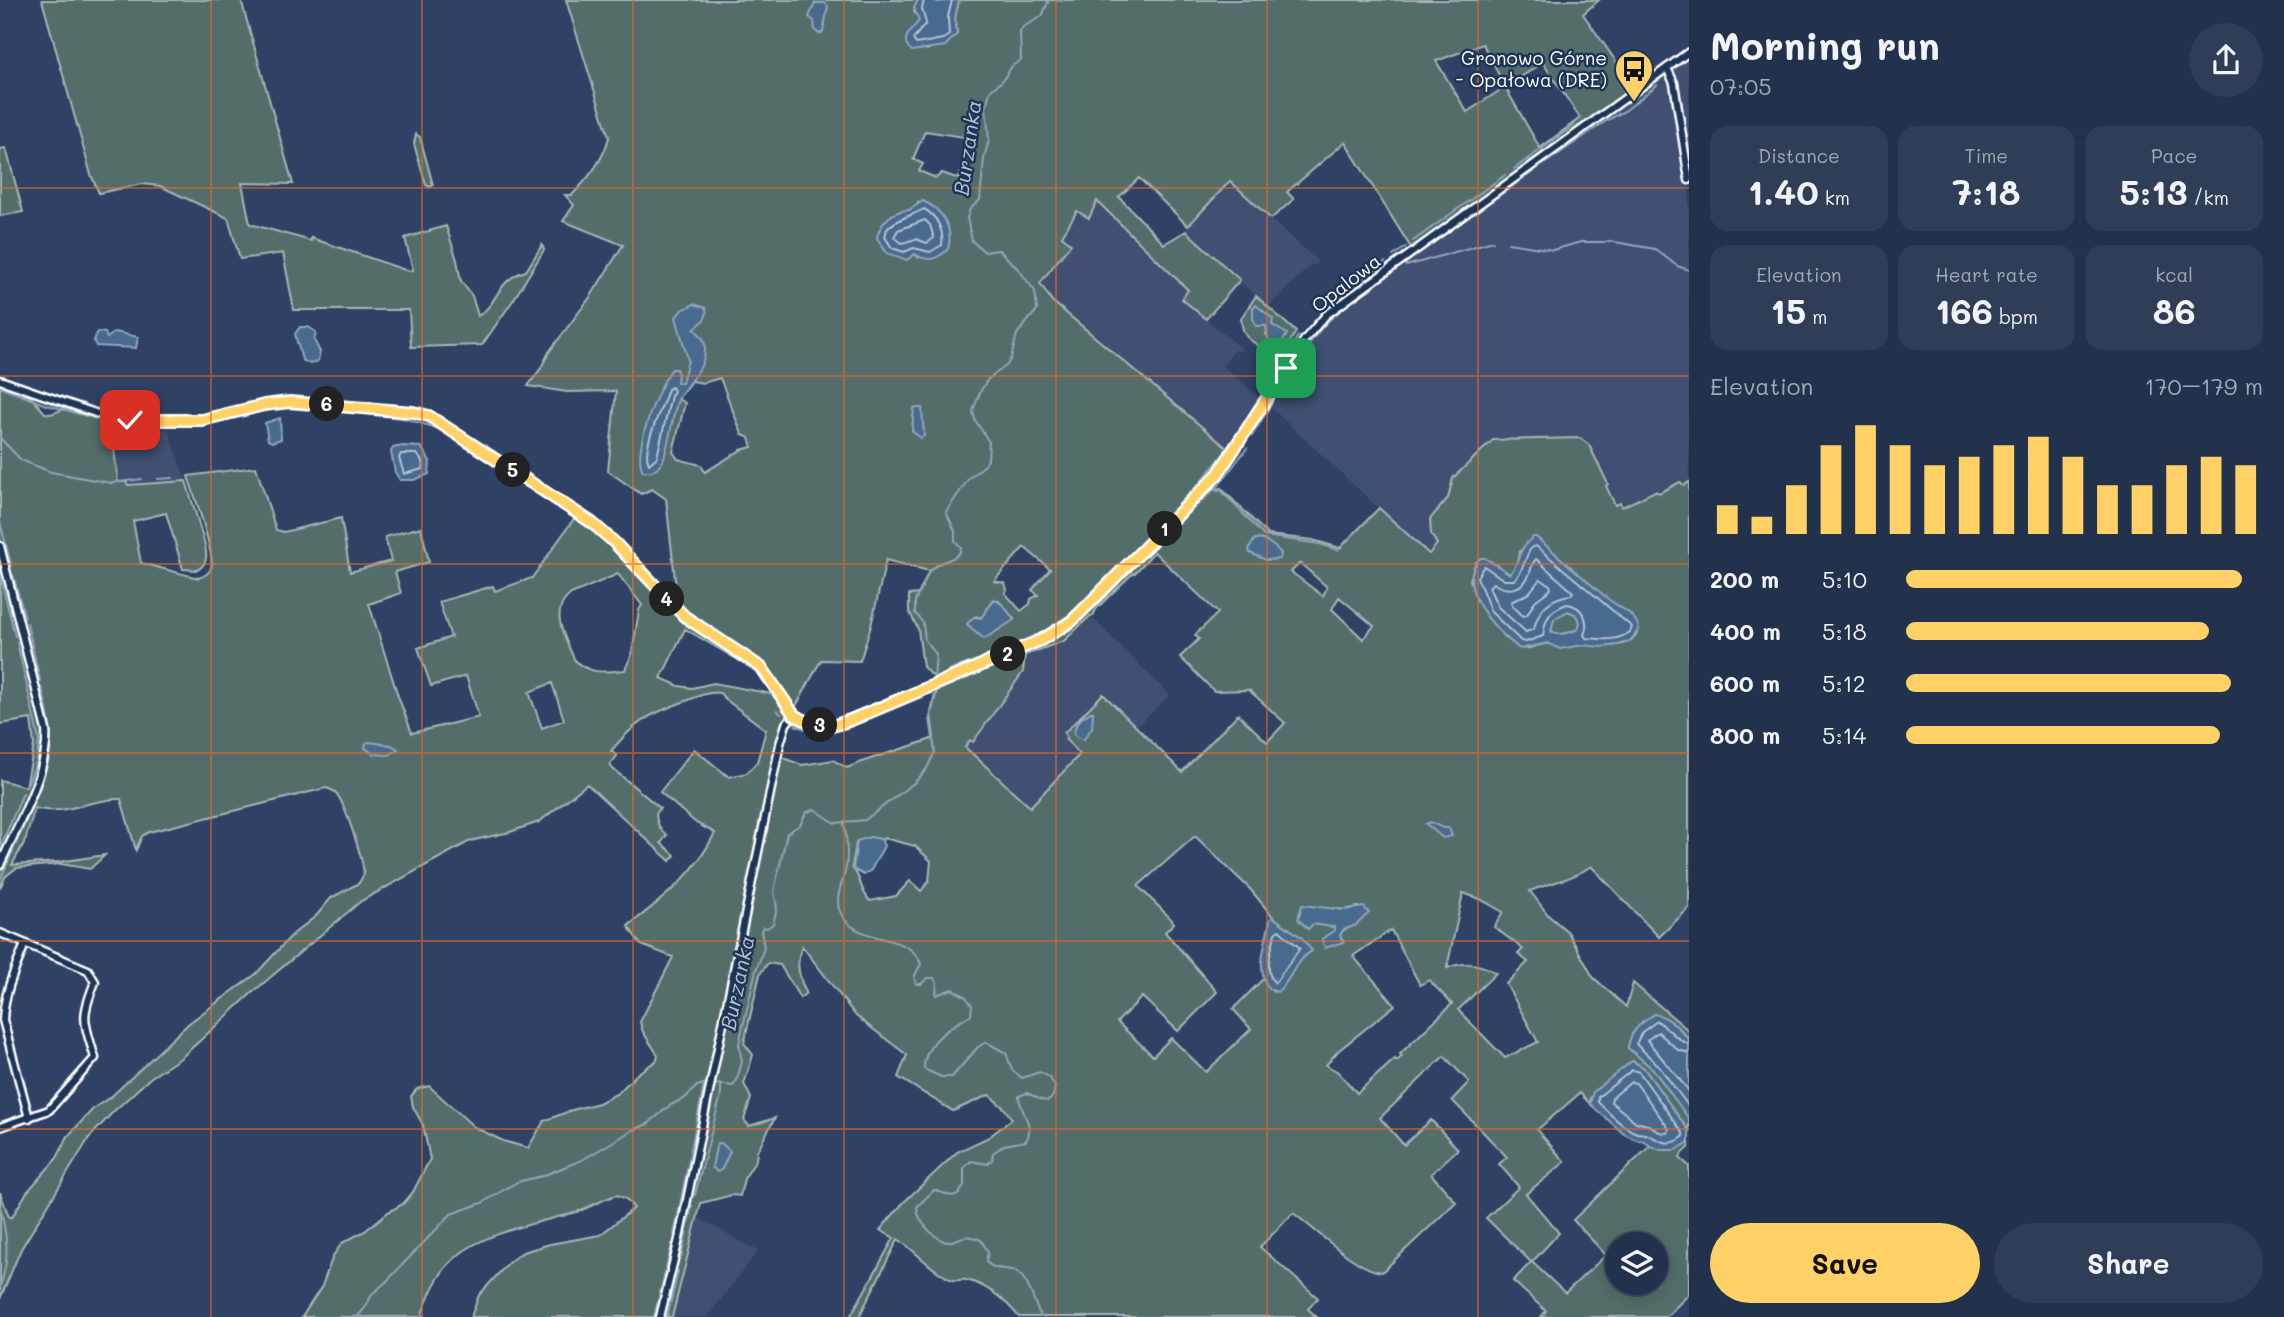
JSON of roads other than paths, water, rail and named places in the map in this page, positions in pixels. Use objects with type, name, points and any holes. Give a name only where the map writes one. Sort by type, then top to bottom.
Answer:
[{"type":"street","name":"Opalowa","points":[[794,715],[815,724],[835,725],[1041,640],[1072,621],[1218,474],[1304,339],[1326,316],[1689,52]]},
{"type":"street","points":[[1667,68],[1674,83],[1689,180]]},
{"type":"street","points":[[0,380],[98,414],[130,420],[202,420],[264,405],[290,402],[413,412],[429,416],[597,526],[684,616],[762,668],[794,715],[786,724],[780,744],[673,1272],[660,1317]]},
{"type":"street","points":[[0,546],[46,736],[45,756],[40,774],[0,865]]},
{"type":"street","points":[[0,933],[88,970],[95,982],[84,1013],[84,1023],[94,1058],[49,1110],[0,1127]]},
{"type":"street","points":[[25,944],[9,985],[3,1020],[29,1118]]},
{"type":"water","points":[[918,0],[959,0],[955,18],[957,34],[945,46],[912,51],[906,39],[919,21],[914,8]]},
{"type":"water","points":[[815,3],[825,3],[828,6],[823,32],[819,34],[815,30],[814,21],[809,17]]},
{"type":"water","points":[[923,201],[936,209],[945,220],[949,234],[948,249],[929,259],[915,254],[907,260],[887,253],[877,238],[884,222]]},
{"type":"water","points":[[694,304],[706,308],[705,318],[694,329],[705,344],[702,363],[678,400],[661,464],[653,471],[643,471],[641,450],[644,435],[660,389],[672,369],[676,369],[678,374],[677,383],[682,383],[688,360],[676,317],[682,310]]},
{"type":"water","points":[[1256,305],[1273,319],[1272,325],[1287,334],[1280,346],[1268,339],[1266,326],[1256,326],[1253,308]]},
{"type":"water","points":[[300,327],[308,327],[316,332],[314,340],[320,352],[318,361],[310,364],[302,360],[295,334]]},
{"type":"water","points":[[97,332],[105,333],[107,338],[115,332],[138,337],[136,348],[96,346],[94,341]]},
{"type":"water","points":[[914,408],[922,408],[924,436],[921,438],[912,431]]},
{"type":"water","points":[[280,418],[281,439],[272,442],[268,440],[265,423]]},
{"type":"water","points":[[421,447],[430,461],[429,474],[414,480],[400,480],[395,472],[391,452],[393,448]]},
{"type":"water","points":[[1536,537],[1608,599],[1630,614],[1639,629],[1630,641],[1602,647],[1582,645],[1560,649],[1548,643],[1520,649],[1500,631],[1474,595],[1471,582],[1473,569],[1480,558],[1485,558],[1510,574],[1528,542]],"holes":[[[1568,611],[1575,614],[1580,622],[1578,629],[1561,634],[1551,631],[1554,619]]]},
{"type":"water","points":[[1255,539],[1273,545],[1281,553],[1280,559],[1266,560],[1250,553],[1249,549]]},
{"type":"water","points":[[995,599],[1014,620],[984,639],[967,624],[974,617],[981,618]]},
{"type":"water","points":[[1091,712],[1092,728],[1083,740],[1074,735],[1075,727]]},
{"type":"water","points":[[369,742],[391,745],[398,749],[389,755],[374,754],[365,748]]},
{"type":"water","points":[[1430,822],[1449,828],[1452,836],[1443,838],[1426,824]]},
{"type":"water","points":[[870,837],[881,839],[884,846],[871,870],[864,875],[853,869],[857,841]]},
{"type":"water","points":[[1302,905],[1344,910],[1364,907],[1369,913],[1356,925],[1343,930],[1340,936],[1343,942],[1325,948],[1322,939],[1334,931],[1334,927],[1313,924],[1308,929],[1298,919]]},
{"type":"water","points":[[1273,917],[1302,938],[1312,951],[1300,960],[1277,992],[1269,989],[1262,972],[1270,919]]},
{"type":"water","points":[[1654,1014],[1669,1020],[1689,1040],[1689,1119],[1653,1069],[1628,1048],[1634,1032]]},
{"type":"water","points":[[1632,1061],[1643,1067],[1689,1131],[1689,1142],[1676,1150],[1661,1150],[1624,1134],[1590,1104],[1593,1092]]},
{"type":"water","points":[[717,1143],[730,1151],[722,1169],[717,1172],[712,1167]]},
{"type":"waterway","name":"Burzanka","points":[[934,680],[936,654],[925,640],[923,623],[915,613],[915,601],[929,571],[960,552],[961,547],[955,541],[955,531],[946,512],[969,478],[988,460],[989,442],[975,420],[973,411],[988,379],[1007,365],[1017,334],[1037,310],[1035,291],[1019,270],[999,250],[985,252],[972,241],[967,218],[970,209],[980,200],[984,158],[989,140],[986,107],[990,91],[1003,80],[1012,66],[1021,60],[1020,32],[1023,27],[1042,16],[1049,0]]},
{"type":"waterway","points":[[1524,178],[1626,110],[1657,85]]},
{"type":"waterway","points":[[1514,169],[1574,125]]},
{"type":"waterway","points":[[1413,241],[1505,175]]},
{"type":"waterway","points":[[1473,214],[1517,183]]},
{"type":"waterway","points":[[1406,263],[1464,220]]},
{"type":"waterway","points":[[1405,264],[1406,266],[1493,241]]},
{"type":"waterway","points":[[1508,243],[1553,250],[1581,242],[1615,242],[1655,249],[1677,266],[1689,270]]},
{"type":"waterway","points":[[1393,256],[1406,247]]},
{"type":"waterway","points":[[1355,284],[1385,262]]},
{"type":"waterway","points":[[1288,377],[1308,345],[1324,326],[1352,301],[1393,272]]},
{"type":"waterway","points":[[1282,362],[1298,336]]},
{"type":"waterway","points":[[1276,396],[1284,383]]},
{"type":"waterway","points":[[0,387],[44,404],[111,423]]},
{"type":"waterway","points":[[1246,419],[1260,398]]},
{"type":"waterway","points":[[1252,436],[1272,403]]},
{"type":"waterway","points":[[296,407],[306,408]]},
{"type":"waterway","points":[[315,409],[336,411]]},
{"type":"waterway","points":[[345,412],[403,418],[437,428]]},
{"type":"waterway","points":[[1227,448],[1240,429]]},
{"type":"waterway","points":[[446,433],[583,524],[607,542],[631,568]]},
{"type":"waterway","points":[[0,438],[21,460],[51,472],[111,483],[142,479]]},
{"type":"waterway","points":[[1192,510],[1219,485],[1247,448]]},
{"type":"waterway","points":[[1157,527],[1222,456]]},
{"type":"waterway","points":[[158,479],[173,478]]},
{"type":"waterway","points":[[1217,486],[1264,536],[1320,544],[1338,550]]},
{"type":"waterway","points":[[1137,564],[1185,517]]},
{"type":"waterway","points":[[0,522],[11,564]]},
{"type":"waterway","points":[[1099,587],[1148,536]]},
{"type":"waterway","points":[[636,573],[683,623],[754,668]]},
{"type":"waterway","points":[[0,575],[15,636]]},
{"type":"waterway","points":[[13,575],[25,618]]},
{"type":"waterway","points":[[1096,606],[1123,578]]},
{"type":"waterway","points":[[1083,603],[1094,592]]},
{"type":"waterway","points":[[935,680],[949,670],[1047,631],[1078,608]]},
{"type":"waterway","points":[[1024,652],[1063,634],[1081,620]]},
{"type":"waterway","points":[[27,623],[40,681]]},
{"type":"waterway","points":[[17,642],[39,740],[37,761],[28,783]]},
{"type":"waterway","points":[[938,690],[1011,659]]},
{"type":"waterway","points":[[765,681],[775,699]]},
{"type":"waterway","points":[[34,800],[46,769],[51,745],[42,688]]},
{"type":"waterway","name":"Burzanka","points":[[715,1084],[733,1086],[742,1062],[739,1044],[756,970],[764,948],[761,931],[763,927],[767,928],[773,924],[777,908],[774,891],[787,833],[800,825],[806,813],[814,809],[835,823],[865,820],[915,782],[926,770],[935,752],[930,718],[936,688]]},
{"type":"waterway","points":[[777,710],[781,714]]},
{"type":"waterway","points":[[795,725],[830,732],[865,721]]},
{"type":"waterway","points":[[0,848],[23,793]]},
{"type":"waterway","points":[[0,880],[29,814]]},
{"type":"waterway","points":[[844,823],[847,861],[838,904],[846,921],[856,929],[905,946],[915,953],[921,964],[914,977],[916,984],[934,978],[937,983],[936,995],[952,989],[965,996],[972,1005],[971,1015],[933,1043],[928,1051],[924,1069],[941,1077],[952,1077],[978,1047],[986,1042],[1006,1053],[1012,1070],[1022,1078],[1040,1072],[1049,1077],[1055,1086],[1054,1094],[1048,1101],[1027,1093],[1019,1096],[1029,1129],[1026,1141],[1004,1145],[993,1153],[992,1160],[987,1164],[971,1161],[964,1168],[964,1185],[959,1194],[952,1196],[934,1190],[917,1207],[926,1228],[945,1242],[965,1237],[981,1240],[988,1252],[986,1262],[989,1265],[1012,1270],[1022,1277],[1041,1317]]},
{"type":"waterway","name":"Burzanka","points":[[357,1317],[372,1294],[451,1214],[482,1203],[517,1182],[542,1176],[582,1160],[648,1124],[669,1106],[685,1098],[697,1086],[707,1083]]},
{"type":"waterway","points":[[695,1195],[721,1095],[721,1084]]},
{"type":"waterway","points":[[674,1235],[704,1085]]},
{"type":"waterway","points":[[681,1258],[692,1206]]},
{"type":"waterway","points":[[0,1207],[6,1247],[0,1287]]},
{"type":"waterway","points":[[654,1317],[672,1244]]},
{"type":"waterway","points":[[667,1317],[678,1271]]},
{"type":"place","name":"Gronowo Górne - Opałowa (DRE)","points":[[1634,103]]}]
